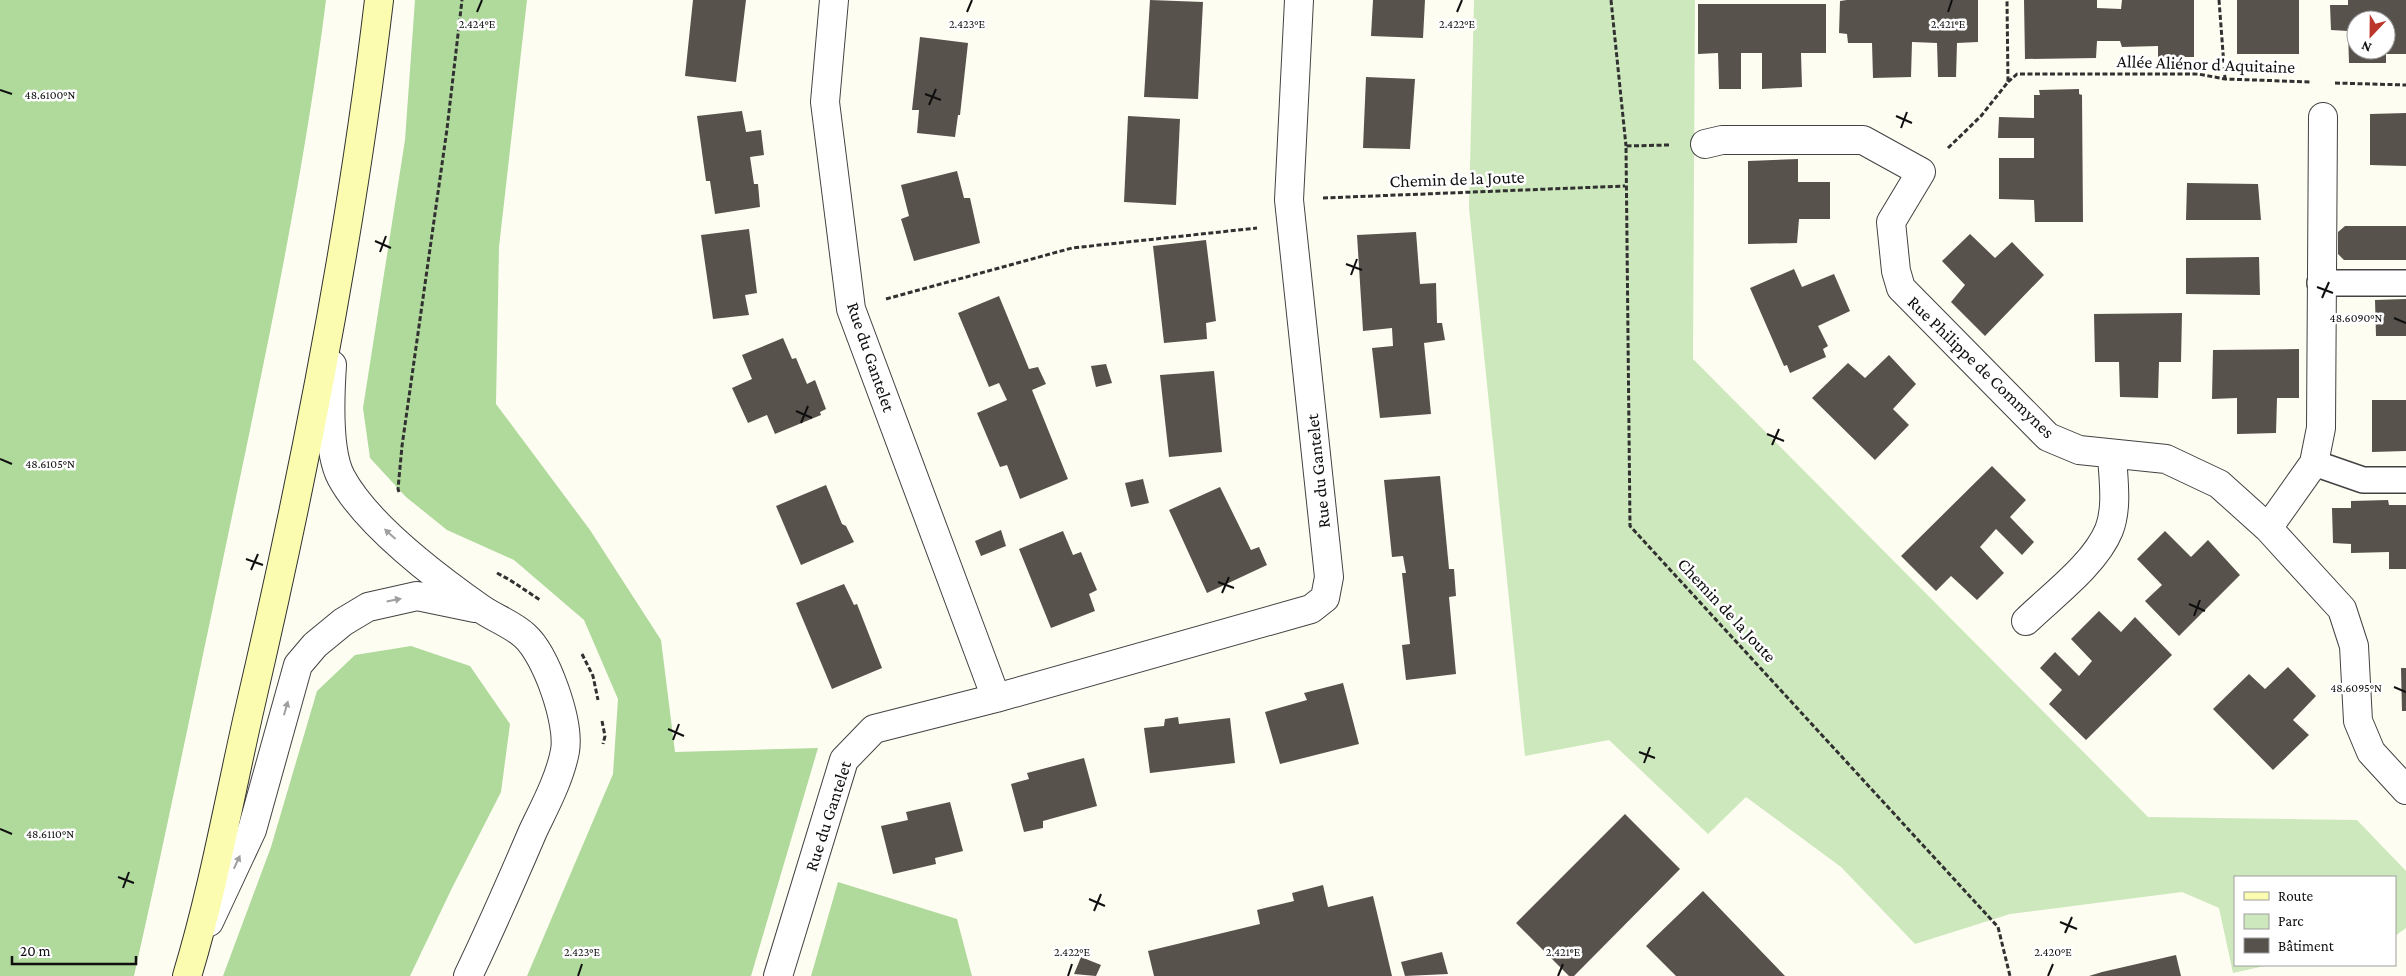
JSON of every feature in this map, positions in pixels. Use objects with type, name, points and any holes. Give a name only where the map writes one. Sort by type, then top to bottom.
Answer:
[{"type":"main road","points":[[191,965],[268,628],[335,300],[369,84],[379,0]]},
{"type":"street","name":"Rue du Gantelet","points":[[834,0],[825,102],[851,309],[996,698]]},
{"type":"street","name":"Rue du Gantelet","points":[[778,976],[844,760],[874,729],[996,698],[1311,609],[1325,598],[1329,577],[1291,212],[1299,0]]},
{"type":"street","points":[[2268,528],[2314,463],[2321,428],[2320,283],[2323,117]]},
{"type":"street","points":[[1705,144],[1722,140],[1863,140],[1921,172]]},
{"type":"street","name":"Rue Philippe de Commynes","points":[[1921,172],[1891,222],[1896,271],[1901,288],[2048,437],[2079,450],[2166,459],[2219,484],[2268,528],[2342,610],[2354,646],[2358,721],[2371,752],[2406,790]]},
{"type":"street","points":[[335,300],[329,404],[332,440],[340,476],[367,514],[416,558],[482,609],[526,636],[547,671],[563,710],[566,750],[554,786],[468,976]]},
{"type":"street","points":[[2026,621],[2090,560],[2109,530],[2114,501],[2112,454]]},
{"type":"street","points":[[191,965],[252,830],[298,665],[315,645],[336,627],[368,607],[417,596],[482,609]]},
{"type":"lane","points":[[2320,283],[2406,283]]},
{"type":"lane","points":[[2314,463],[2363,480],[2406,480]]},
{"type":"path","points":[[402,497],[398,489],[402,446],[447,129],[462,0]]},
{"type":"path","name":"Chemin de la Joute","points":[[1611,0],[1626,146],[1630,526],[1998,927],[2010,976]]},
{"type":"path","points":[[1921,172],[1981,116],[2008,82],[2007,0]]},
{"type":"path","points":[[2219,0],[2225,79]]},
{"type":"path","name":"Allée Aliénor d'Aquitaine","points":[[2008,82],[2018,74],[2198,74],[2225,79],[2315,82]]},
{"type":"path","points":[[2334,83],[2406,85]]},
{"type":"path","points":[[1626,146],[1705,144]]},
{"type":"path","name":"Chemin de la Joute","points":[[851,309],[1072,248],[1291,212],[1625,186]]},
{"type":"path","points":[[495,572],[542,602]]},
{"type":"path","points":[[578,647],[593,676],[599,705]]},
{"type":"path","points":[[600,713],[605,736],[602,753]]},
{"type":"green space","points":[[0,0],[326,0],[307,131],[271,326],[134,976],[0,976]]},
{"type":"green space","points":[[415,0],[527,0],[499,247],[496,404],[590,530],[661,640],[675,752],[818,748],[751,976],[527,976],[613,774],[618,699],[584,620],[514,560],[447,530],[406,497],[370,458],[363,408],[405,140]]},
{"type":"green space","points":[[1474,0],[1695,0],[1693,359],[2148,817],[2357,820],[2406,871],[2406,928],[2396,935],[2396,876],[2234,876],[2234,966],[2264,966],[2233,973],[2219,908],[2182,892],[2010,914],[1915,944],[1841,867],[1746,797],[1708,834],[1609,740],[1525,756],[1469,208]]},
{"type":"green space","points":[[411,646],[470,666],[510,724],[501,792],[410,976],[223,976],[271,847],[317,691],[355,655]]},
{"type":"green space","points":[[838,882],[957,919],[972,976],[811,976]]},
{"type":"building","points":[[693,0],[746,0],[736,82],[685,76]]},
{"type":"building","points":[[1150,0],[1203,2],[1198,99],[1144,97]]},
{"type":"building","points":[[1373,0],[1425,0],[1423,38],[1371,36]]},
{"type":"building","points":[[1978,0],[1978,42],[1957,43],[1956,77],[1938,77],[1937,43],[1912,42],[1911,77],[1873,78],[1872,43],[1848,43],[1847,34],[1839,33],[1840,1]]},
{"type":"building","points":[[2024,0],[2097,0],[2097,8],[2121,9],[2122,0],[2194,0],[2194,57],[2158,57],[2158,46],[2122,47],[2120,41],[2097,41],[2096,58],[2025,59]]},
{"type":"building","points":[[2237,0],[2299,0],[2299,54],[2237,54]]},
{"type":"building","points":[[2348,0],[2406,0],[2406,54],[2396,54],[2396,10],[2346,10],[2346,31],[2331,30],[2330,5],[2348,5]]},
{"type":"building","points":[[1698,4],[1826,4],[1826,53],[1801,53],[1802,87],[1762,89],[1762,53],[1741,53],[1741,89],[1719,89],[1718,53],[1698,54]]},
{"type":"building","points":[[920,37],[968,43],[960,115],[958,115],[955,137],[917,133],[919,110],[912,110]]},
{"type":"building","points":[[2349,60],[2386,60],[2386,63],[2349,63]]},
{"type":"building","points":[[1366,77],[1415,79],[1410,149],[1363,148]]},
{"type":"building","points":[[2079,89],[2079,94],[2082,95],[2083,222],[2035,222],[2034,200],[1999,199],[1999,158],[2034,158],[2034,138],[1998,138],[1999,117],[2034,118],[2034,95],[2040,95],[2039,90]]},
{"type":"building","points":[[742,111],[746,132],[761,130],[764,155],[750,157],[754,184],[758,184],[760,207],[715,214],[710,181],[706,181],[697,116]]},
{"type":"building","points":[[2406,113],[2406,166],[2370,165],[2370,114]]},
{"type":"building","points":[[1128,116],[1180,119],[1176,205],[1124,202]]},
{"type":"building","points":[[1798,159],[1798,182],[1830,182],[1830,219],[1799,219],[1797,243],[1748,244],[1748,161]]},
{"type":"building","points":[[957,171],[964,198],[970,198],[980,243],[914,261],[901,219],[909,216],[901,185]]},
{"type":"building","points":[[2187,183],[2258,184],[2261,220],[2186,220]]},
{"type":"building","points":[[2345,226],[2406,226],[2406,260],[2344,260],[2338,254],[2338,232]]},
{"type":"building","points":[[749,229],[757,293],[745,295],[749,315],[713,319],[701,235]]},
{"type":"building","points":[[1416,232],[1420,284],[1436,283],[1437,323],[1442,323],[1445,340],[1424,343],[1431,414],[1380,418],[1372,348],[1393,346],[1392,328],[1363,331],[1357,235]]},
{"type":"building","points":[[1970,234],[1995,258],[2012,242],[2044,275],[1985,336],[1951,302],[1965,285],[1942,261]]},
{"type":"building","points":[[1206,240],[1216,321],[1206,323],[1207,339],[1164,343],[1153,246]]},
{"type":"building","points":[[2259,257],[2260,295],[2186,294],[2186,258]]},
{"type":"building","points":[[1794,269],[1802,287],[1834,274],[1850,311],[1818,326],[1828,346],[1823,349],[1826,357],[1790,373],[1787,365],[1784,366],[1750,288]]},
{"type":"building","points":[[999,296],[1029,369],[1038,367],[1046,384],[1032,390],[1068,479],[1020,499],[1007,465],[1000,467],[977,413],[1007,400],[999,383],[989,387],[958,313]]},
{"type":"building","points":[[2406,299],[2406,336],[2376,336],[2375,300]]},
{"type":"building","points":[[2182,313],[2181,362],[2159,362],[2158,398],[2120,397],[2119,362],[2095,362],[2094,314]]},
{"type":"building","points":[[783,338],[792,359],[796,358],[807,384],[815,380],[826,409],[820,412],[821,415],[775,434],[767,415],[748,423],[732,388],[752,379],[742,355]]},
{"type":"building","points":[[2299,349],[2299,398],[2277,398],[2276,433],[2237,434],[2237,398],[2212,399],[2213,350]]},
{"type":"building","points":[[1889,355],[1916,384],[1893,409],[1909,425],[1875,460],[1812,398],[1848,363],[1865,378]]},
{"type":"building","points":[[1106,364],[1112,383],[1096,387],[1091,366]]},
{"type":"building","points":[[1214,371],[1222,452],[1169,457],[1160,375]]},
{"type":"building","points":[[2372,400],[2406,400],[2406,451],[2372,452]]},
{"type":"building","points":[[1992,466],[2026,500],[2010,517],[2034,542],[2022,555],[1996,529],[1980,547],[2004,573],[1977,600],[1951,576],[1936,591],[1901,556]]},
{"type":"building","points":[[1440,476],[1449,569],[1454,569],[1456,596],[1449,597],[1456,674],[1406,680],[1402,645],[1410,644],[1402,573],[1406,573],[1403,556],[1392,557],[1384,480]]},
{"type":"building","points":[[1143,479],[1149,503],[1131,507],[1125,483]]},
{"type":"building","points":[[826,485],[842,524],[846,526],[854,542],[801,565],[776,506]]},
{"type":"building","points":[[1220,487],[1251,550],[1259,547],[1267,565],[1207,593],[1169,510]]},
{"type":"building","points":[[2388,500],[2389,505],[2406,505],[2406,569],[2389,569],[2389,552],[2351,553],[2351,544],[2333,543],[2332,508],[2351,508],[2351,501]]},
{"type":"building","points":[[1001,530],[1006,546],[981,556],[975,541]]},
{"type":"building","points":[[1063,531],[1073,555],[1081,552],[1097,590],[1089,594],[1095,611],[1051,628],[1019,549]]},
{"type":"building","points":[[2165,531],[2191,557],[2208,540],[2240,575],[2179,636],[2145,601],[2162,585],[2137,559]]},
{"type":"building","points":[[844,584],[854,605],[857,604],[882,668],[832,689],[796,603]]},
{"type":"building","points":[[2099,611],[2121,632],[2135,617],[2172,655],[2086,740],[2049,704],[2062,690],[2040,668],[2055,652],[2079,676],[2092,661],[2071,639]]},
{"type":"building","points":[[2288,667],[2316,696],[2293,720],[2309,735],[2273,770],[2213,709],[2249,674],[2265,689]]},
{"type":"building","points":[[2401,668],[2406,668],[2406,711],[2402,711]]},
{"type":"building","points":[[1343,683],[1359,744],[1280,764],[1265,712],[1307,700],[1304,693]]},
{"type":"building","points":[[1178,717],[1179,724],[1230,718],[1235,763],[1150,773],[1144,728],[1164,726],[1165,719]]},
{"type":"building","points":[[1084,758],[1097,806],[1043,821],[1043,828],[1024,832],[1011,784],[1029,779],[1027,773]]},
{"type":"building","points":[[950,802],[963,851],[935,858],[936,864],[893,874],[881,826],[908,820],[906,812]]},
{"type":"building","points":[[1625,814],[1680,869],[1574,976],[1569,976],[1516,923]]},
{"type":"building","points":[[1323,885],[1328,907],[1373,896],[1392,976],[1154,976],[1148,951],[1260,924],[1257,910],[1294,901],[1292,893]]},
{"type":"building","points":[[1703,891],[1785,976],[1676,976],[1646,946]]},
{"type":"building","points":[[1442,952],[1448,974],[1405,976],[1401,962]]},
{"type":"building","points":[[2176,955],[2181,976],[2089,976],[2102,972]]},
{"type":"building","points":[[1081,957],[1101,965],[1096,976],[1074,974]]}]
